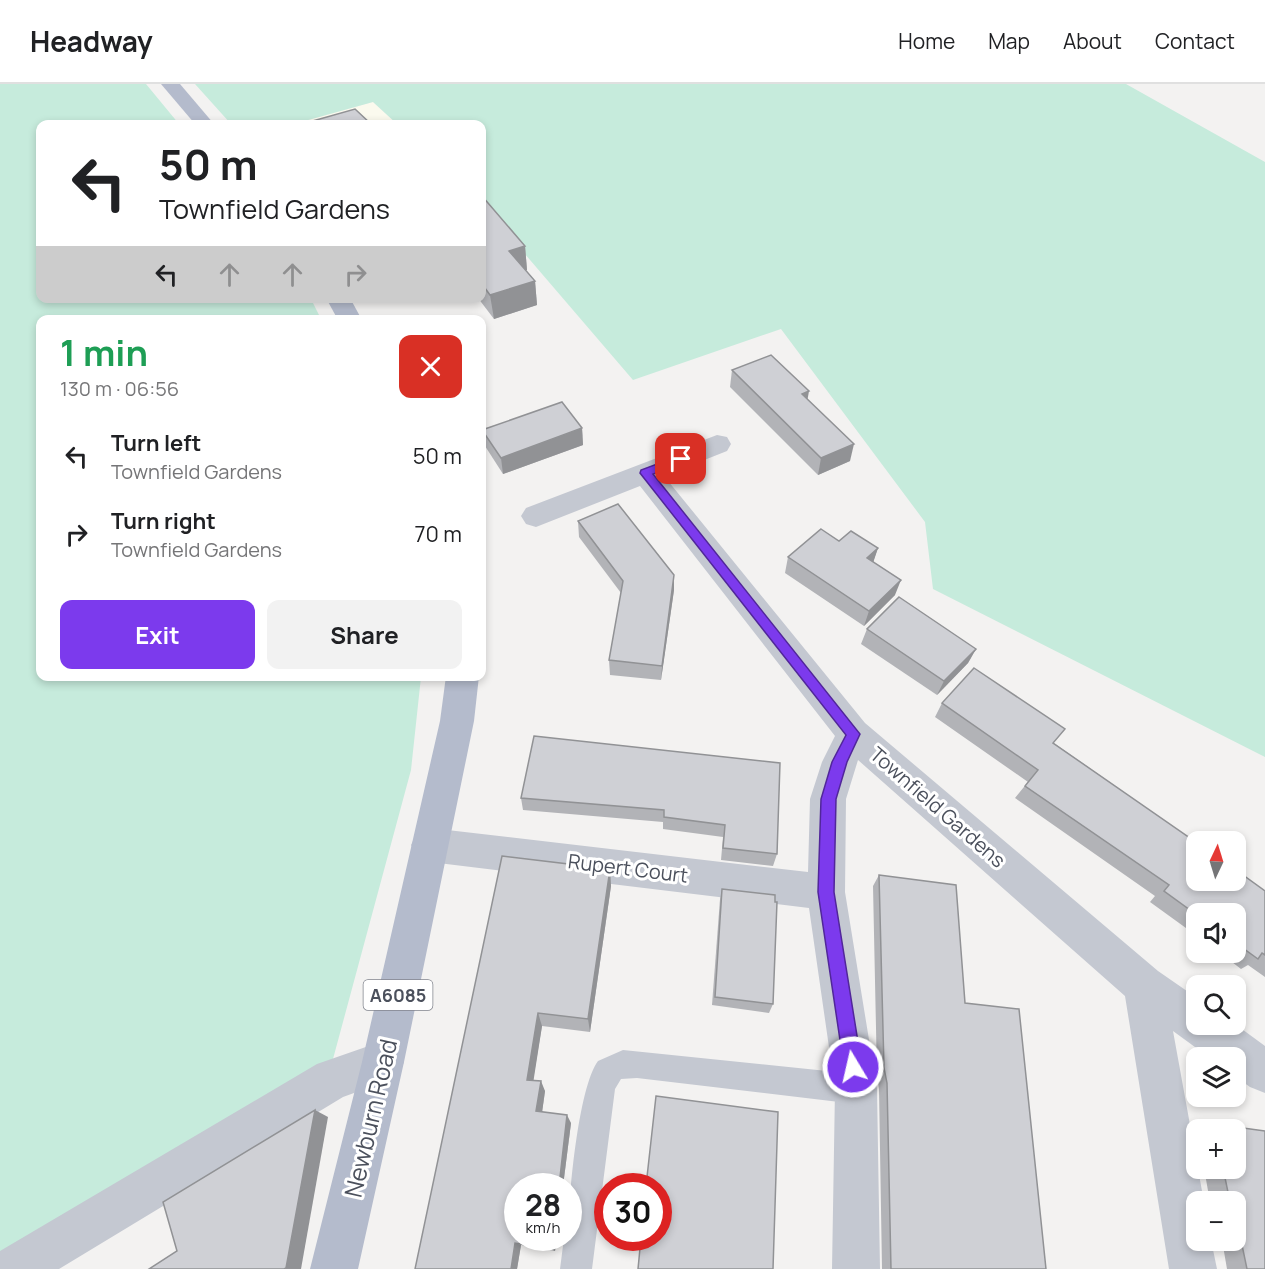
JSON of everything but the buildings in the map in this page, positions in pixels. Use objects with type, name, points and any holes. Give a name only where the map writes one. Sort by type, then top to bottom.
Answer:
[{"type":"main road","points":[[170,84],[202,120]]},
{"type":"main road","name":"Newburn Road","points":[[334,1269],[384,1062],[457,721],[461,681]]},
{"type":"street","points":[[536,516],[717,444]]},
{"type":"street","name":"Townfield Gardens","points":[[646,473],[853,734],[1144,985],[1186,1015]]},
{"type":"street","points":[[853,734],[840,762],[828,799],[826,892],[856,1089],[856,1269]]},
{"type":"street","name":"Rupert Court","points":[[430,845],[826,892]]},
{"type":"street","points":[[1144,985],[1193,1269]]},
{"type":"street","name":"Townfield Gardens","points":[[1213,1035],[1265,1072]]},
{"type":"street","points":[[15,1269],[332,1079],[384,1062]]},
{"type":"lane","points":[[576,1269],[600,1089],[606,1071],[614,1065],[637,1064],[856,1089]]},
{"type":"shaded area","points":[[373,102],[393,120],[308,120]]},
{"type":"green space","points":[[0,84],[146,84],[176,120],[36,120],[36,303],[313,303],[319,315],[36,315],[36,681],[421,681],[411,770],[333,1059],[0,1255]]},
{"type":"green space","points":[[195,84],[1126,84],[1265,162],[1265,757],[933,589],[925,522],[781,329],[633,380],[486,209],[486,120],[393,120],[373,102],[308,120],[227,120]]},
{"type":"route","points":[[681,459],[646,473],[853,734],[840,762],[828,799],[826,892],[853,1067]]}]
